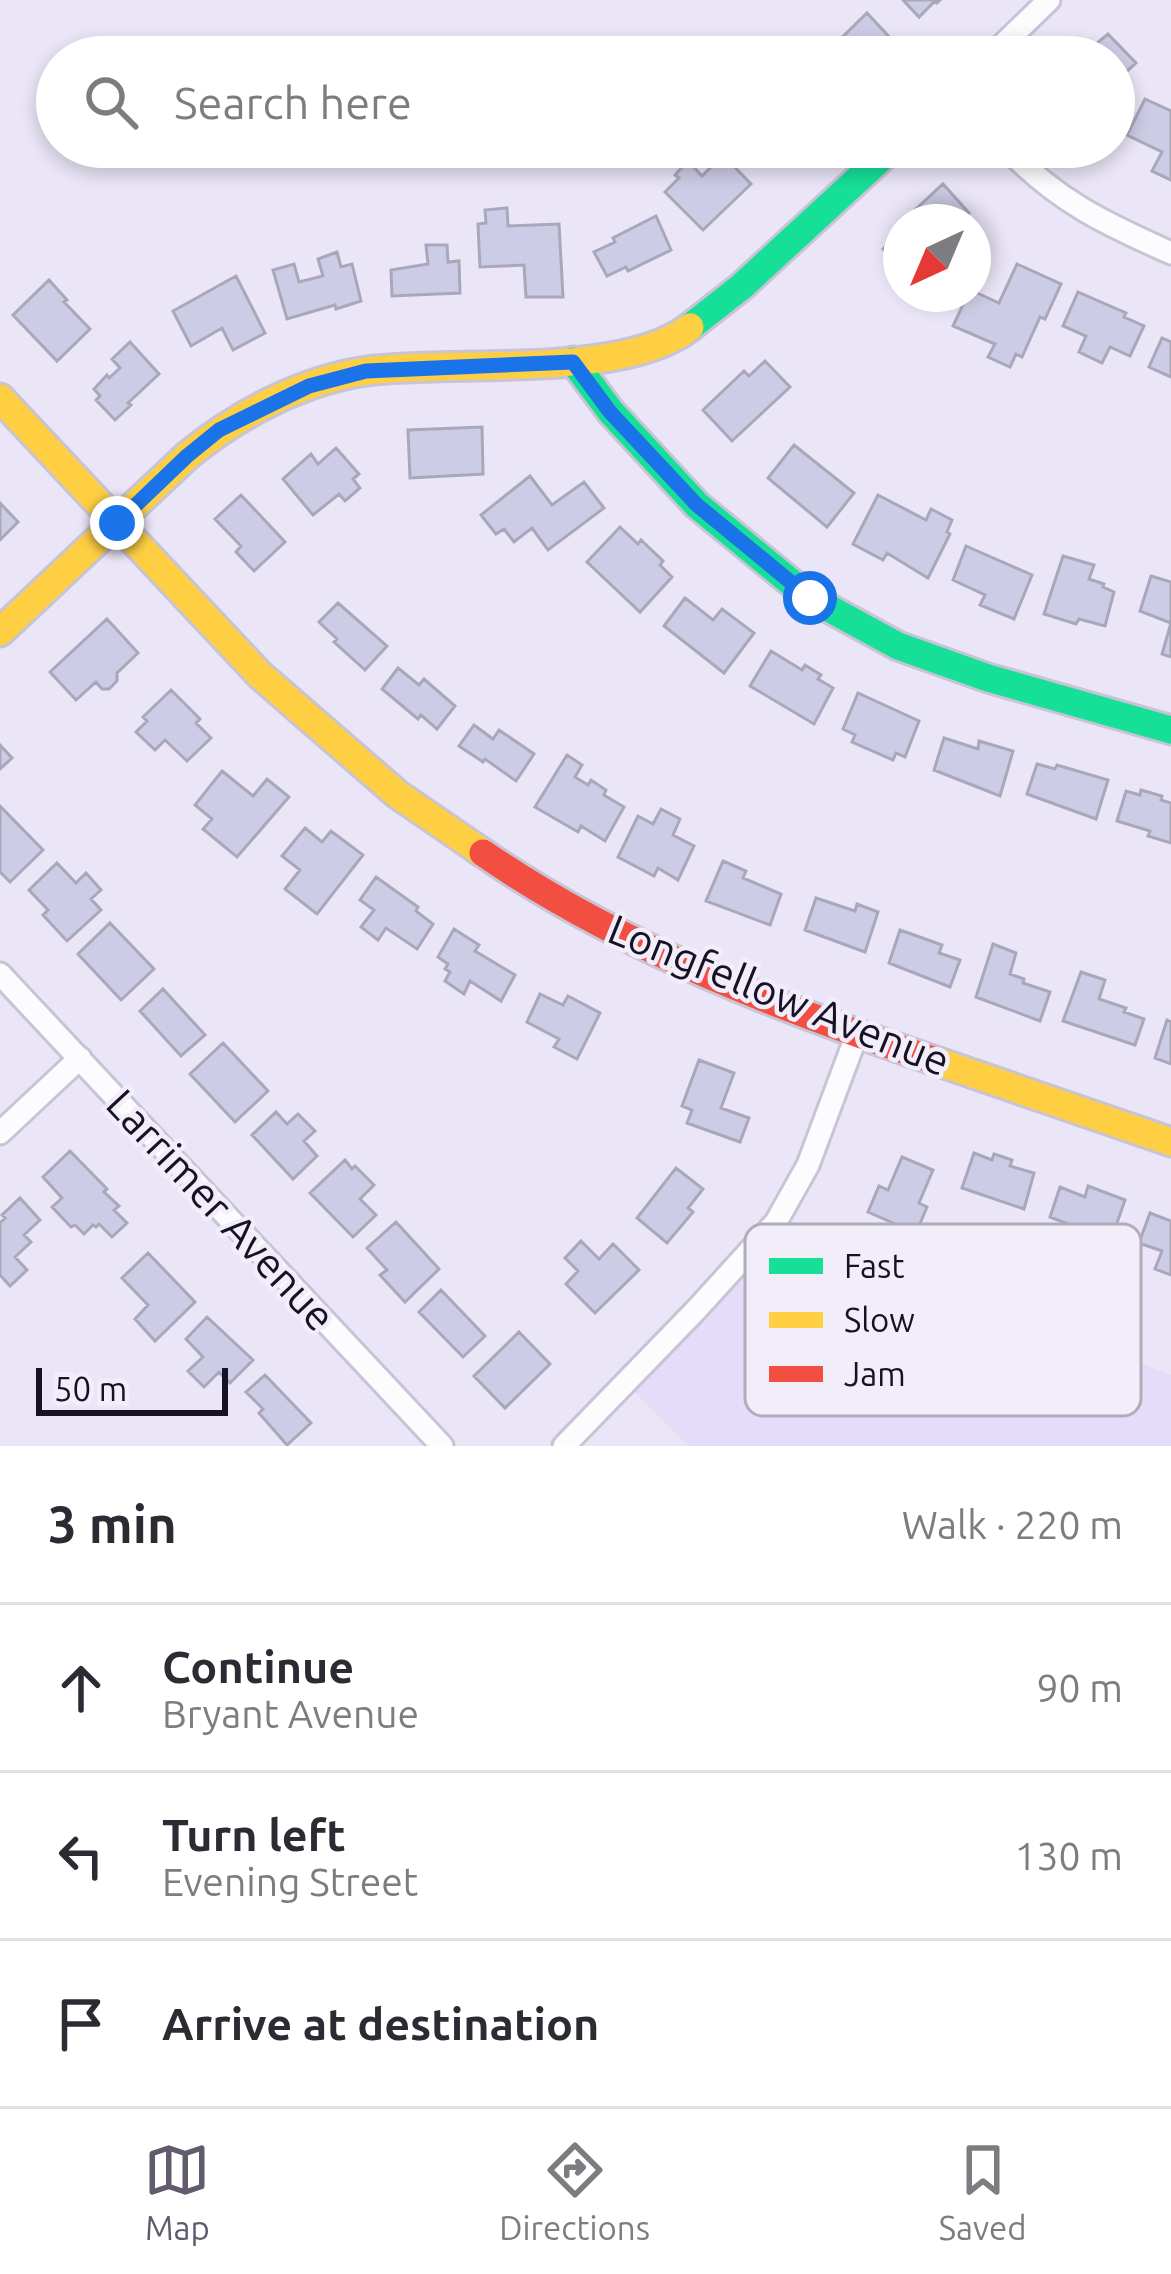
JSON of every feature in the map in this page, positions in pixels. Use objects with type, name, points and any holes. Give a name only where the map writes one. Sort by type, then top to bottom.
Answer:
[{"type":"street","points":[[1012,36],[1049,0]]},
{"type":"street","points":[[0,632],[219,430],[309,386],[366,371],[573,362],[634,352],[681,334],[741,287],[870,168]]},
{"type":"street","points":[[1026,168],[1070,204],[1171,254]]},
{"type":"street","points":[[573,362],[610,412],[697,505],[810,598],[898,646],[988,678],[1171,730]]},
{"type":"street","name":"Longfellow Avenue","points":[[0,398],[260,676],[397,794],[528,884],[659,954],[856,1034],[1171,1142]]},
{"type":"street","name":"Larrimer Avenue","points":[[0,974],[442,1446]]},
{"type":"street","points":[[774,1224],[814,1150],[856,1034]]},
{"type":"street","points":[[0,1133],[80,1058]]},
{"type":"street","points":[[564,1446],[745,1256]]},
{"type":"shaded area","points":[[745,1255],[745,1416],[1141,1416],[1141,1363],[1171,1375],[1171,1446],[688,1446],[626,1383]]},
{"type":"building","points":[[903,0],[940,0],[919,17]]},
{"type":"building","points":[[867,13],[888,36],[843,36]]},
{"type":"building","points":[[1145,99],[1171,111],[1171,180],[1152,171],[1162,152],[1135,139],[1135,119]]},
{"type":"building","points":[[682,168],[695,168],[702,176],[710,168],[736,168],[751,184],[703,230],[665,192],[679,178],[675,175]]},
{"type":"building","points":[[943,184],[961,204],[921,204]]},
{"type":"building","points":[[507,208],[508,226],[559,224],[563,297],[526,297],[524,265],[480,267],[478,224],[486,223],[485,210]]},
{"type":"building","points":[[656,216],[671,250],[607,276],[594,252]]},
{"type":"building","points":[[426,245],[447,245],[448,262],[459,261],[460,293],[392,296],[391,270],[428,264]]},
{"type":"building","points":[[337,252],[341,267],[352,264],[361,301],[287,319],[273,270],[294,264],[299,282],[323,276],[318,259]]},
{"type":"building","points":[[1017,264],[1061,284],[1022,357],[1016,354],[1010,367],[988,357],[995,344],[953,326],[960,312],[991,312],[991,299],[999,303]]},
{"type":"building","points":[[236,276],[265,333],[233,350],[222,328],[191,346],[173,311]]},
{"type":"building","points":[[49,280],[90,329],[57,361],[13,315]]},
{"type":"building","points":[[1078,292],[1144,326],[1130,356],[1110,347],[1102,363],[1079,352],[1086,336],[1063,326]]},
{"type":"building","points":[[1162,338],[1171,342],[1171,377],[1149,367]]},
{"type":"building","points":[[130,342],[159,374],[115,420],[96,400],[100,396],[94,389],[120,368],[112,359]]},
{"type":"building","points":[[765,361],[790,387],[732,441],[703,410],[744,371],[749,376]]},
{"type":"building","points":[[482,427],[483,474],[410,478],[408,430]]},
{"type":"building","points":[[794,445],[854,493],[827,527],[768,478]]},
{"type":"building","points":[[336,448],[359,474],[353,479],[360,488],[345,501],[339,494],[313,515],[283,479],[311,454],[318,464]]},
{"type":"building","points":[[530,476],[552,505],[584,482],[604,508],[548,550],[532,528],[514,542],[504,529],[496,534],[481,515]]},
{"type":"building","points":[[241,495],[285,542],[254,571],[236,552],[241,546],[215,519]]},
{"type":"building","points":[[878,495],[926,520],[931,509],[952,520],[928,578],[887,553],[883,560],[853,544]]},
{"type":"building","points":[[0,503],[18,522],[0,540]]},
{"type":"building","points":[[620,527],[663,561],[660,565],[672,577],[640,612],[587,562]]},
{"type":"building","points":[[966,546],[1032,575],[1014,619],[980,605],[985,595],[953,580]]},
{"type":"building","points":[[1063,556],[1094,565],[1089,579],[1114,592],[1105,626],[1079,619],[1076,624],[1044,614]]},
{"type":"building","points":[[1151,576],[1171,582],[1171,623],[1140,611]]},
{"type":"building","points":[[685,598],[713,620],[722,609],[754,633],[724,673],[664,626]]},
{"type":"building","points":[[338,603],[387,646],[365,670],[319,622]]},
{"type":"building","points":[[107,619],[138,653],[117,673],[109,689],[96,682],[76,700],[50,672]]},
{"type":"building","points":[[1171,623],[1171,657],[1162,654]]},
{"type":"building","points":[[771,651],[802,670],[805,665],[833,688],[814,724],[750,686]]},
{"type":"building","points":[[398,668],[419,685],[424,679],[455,706],[437,729],[382,689]]},
{"type":"building","points":[[171,690],[200,719],[196,723],[211,738],[187,761],[165,740],[155,750],[136,732],[147,721],[143,717]]},
{"type":"building","points":[[858,693],[919,721],[905,757],[896,753],[893,760],[852,742],[855,735],[843,729]]},
{"type":"building","points":[[474,725],[493,739],[499,730],[534,754],[516,781],[459,746]]},
{"type":"building","points":[[944,738],[978,749],[979,741],[1013,751],[1000,796],[934,770]]},
{"type":"building","points":[[0,745],[12,758],[0,769]]},
{"type":"building","points":[[567,755],[582,765],[575,777],[588,785],[591,780],[624,807],[605,841],[581,826],[578,832],[535,807]]},
{"type":"building","points":[[1037,764],[1108,780],[1096,819],[1027,794]]},
{"type":"building","points":[[222,771],[253,796],[267,779],[289,797],[237,857],[203,829],[212,819],[195,805]]},
{"type":"building","points":[[1141,790],[1171,803],[1171,843],[1117,821],[1126,791],[1140,795]]},
{"type":"building","points":[[0,806],[43,850],[10,882],[0,872]]},
{"type":"building","points":[[661,809],[680,819],[673,835],[694,846],[678,880],[658,868],[654,876],[618,857],[638,816],[653,824]]},
{"type":"building","points":[[305,828],[322,842],[331,831],[363,855],[317,914],[285,889],[300,870],[282,856]]},
{"type":"building","points":[[723,861],[746,871],[743,878],[781,894],[770,925],[706,901]]},
{"type":"building","points":[[57,863],[76,883],[86,873],[101,890],[91,899],[101,910],[67,941],[43,915],[48,910],[29,890]]},
{"type":"building","points":[[376,877],[433,924],[417,949],[386,928],[378,940],[361,927],[374,910],[360,900]]},
{"type":"building","points":[[816,898],[855,911],[857,904],[878,912],[865,952],[805,930]]},
{"type":"building","points":[[110,923],[154,969],[121,1000],[78,954]]},
{"type":"building","points":[[454,929],[479,945],[475,951],[515,975],[501,1001],[470,981],[464,994],[445,981],[448,964],[438,957]]},
{"type":"building","points":[[900,930],[942,945],[939,953],[960,960],[950,987],[889,963]]},
{"type":"building","points":[[993,944],[1016,953],[1010,974],[1050,992],[1040,1021],[976,997]]},
{"type":"building","points":[[1081,972],[1105,980],[1099,999],[1144,1019],[1135,1045],[1063,1021]]},
{"type":"building","points":[[163,989],[205,1035],[181,1056],[140,1011]]},
{"type":"building","points":[[540,994],[563,1005],[568,996],[600,1013],[577,1059],[554,1047],[559,1039],[527,1022]]},
{"type":"building","points":[[1167,1020],[1171,1022],[1171,1064],[1155,1058]]},
{"type":"building","points":[[223,1043],[268,1091],[235,1122],[190,1074]]},
{"type":"building","points":[[699,1060],[734,1073],[721,1108],[749,1118],[740,1142],[687,1123],[692,1110],[682,1106]]},
{"type":"building","points":[[276,1112],[287,1124],[298,1114],[315,1131],[304,1141],[317,1156],[293,1179],[252,1135]]},
{"type":"building","points":[[70,1151],[119,1206],[114,1210],[127,1223],[112,1237],[99,1224],[84,1234],[52,1207],[62,1198],[43,1177]]},
{"type":"building","points":[[974,1153],[992,1160],[994,1154],[1012,1160],[1010,1166],[1034,1173],[1024,1209],[962,1188]]},
{"type":"building","points":[[902,1157],[933,1170],[919,1203],[927,1207],[920,1224],[895,1224],[868,1212],[879,1186],[888,1190]]},
{"type":"building","points":[[345,1160],[374,1185],[360,1199],[376,1215],[353,1237],[310,1193]]},
{"type":"building","points":[[676,1168],[703,1189],[688,1208],[693,1212],[667,1243],[637,1218]]},
{"type":"building","points":[[1088,1186],[1125,1200],[1117,1224],[1068,1224],[1050,1217],[1060,1187],[1085,1197]]},
{"type":"building","points":[[20,1198],[40,1220],[24,1235],[31,1242],[15,1257],[27,1270],[10,1286],[0,1275],[0,1223]]},
{"type":"building","points":[[1150,1213],[1171,1221],[1171,1275],[1155,1269],[1162,1251],[1141,1244]]},
{"type":"building","points":[[396,1222],[439,1269],[405,1302],[380,1275],[387,1270],[367,1248]]},
{"type":"building","points":[[581,1241],[599,1259],[613,1244],[639,1270],[595,1313],[566,1284],[578,1271],[565,1258]]},
{"type":"building","points":[[148,1253],[195,1302],[155,1341],[135,1319],[148,1305],[122,1278]]},
{"type":"building","points":[[441,1290],[485,1336],[463,1357],[419,1312]]},
{"type":"building","points":[[207,1317],[253,1360],[230,1383],[219,1372],[204,1387],[188,1371],[203,1357],[186,1339]]},
{"type":"building","points":[[519,1332],[550,1364],[505,1408],[474,1376]]},
{"type":"building","points":[[265,1375],[311,1423],[287,1445],[246,1392]]},
{"type":"traffic: fast","points":[[690,327],[741,287],[870,168]]},
{"type":"traffic: fast","points":[[573,361],[611,412],[697,505],[810,598],[898,646],[988,678],[1171,730]]},
{"type":"traffic: slow","points":[[0,632],[187,456],[249,413],[295,391],[367,371],[623,355],[660,344],[690,327]]},
{"type":"traffic: slow","points":[[0,398],[260,675],[397,794],[483,853]]},
{"type":"traffic: slow","points":[[930,1059],[1171,1142]]},
{"type":"traffic: jam","points":[[483,853],[588,917],[699,971],[930,1059]]},
{"type":"route","points":[[117,523],[219,430],[309,386],[366,371],[406,367],[573,362],[610,412],[697,505],[810,598]]}]
